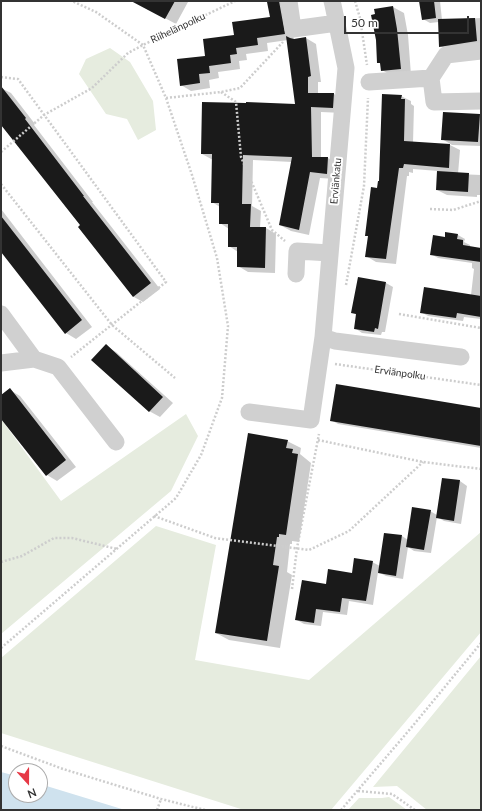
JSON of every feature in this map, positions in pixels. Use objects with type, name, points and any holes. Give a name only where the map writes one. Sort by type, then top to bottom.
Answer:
[{"type":"street","points":[[289,1],[293,29],[337,23]]},
{"type":"street","name":"Erviänkatu","points":[[249,412],[311,420],[323,337],[346,68],[332,1]]},
{"type":"street","points":[[481,51],[446,55],[431,78],[434,102],[481,101]]},
{"type":"street","points":[[369,82],[431,78]]},
{"type":"street","points":[[296,274],[297,250],[330,253]]},
{"type":"street","points":[[1,314],[34,359]]},
{"type":"street","points":[[323,337],[335,341],[461,357]]},
{"type":"street","points":[[1,363],[34,359],[58,367],[116,442]]},
{"type":"path","points":[[1,648],[176,498],[201,455],[222,398],[228,326],[216,258],[192,174],[166,98],[143,45],[96,12],[72,1]]},
{"type":"path","name":"Riihelänpolku","points":[[1,152],[44,115],[92,88],[128,53],[235,1]]},
{"type":"path","points":[[346,287],[364,186],[369,82],[360,18],[356,1]]},
{"type":"path","points":[[166,98],[220,92],[240,88],[272,55],[293,29]]},
{"type":"path","points":[[1,77],[18,79],[166,282],[58,367]]},
{"type":"path","points":[[220,92],[236,102],[241,157],[272,230],[297,250]]},
{"type":"path","points":[[1,184],[112,325],[175,378]]},
{"type":"path","points":[[430,209],[453,210],[481,201]]},
{"type":"path","points":[[399,314],[481,328]]},
{"type":"path","name":"Erviänpolku","points":[[319,363],[331,363],[481,386]]},
{"type":"path","points":[[292,589],[297,548],[320,428]]},
{"type":"path","points":[[318,440],[423,462],[481,469]]},
{"type":"path","points":[[154,516],[215,538],[309,550],[349,531],[423,462]]},
{"type":"path","points":[[1,562],[22,556],[54,538],[72,538],[117,549]]},
{"type":"path","points":[[341,810],[481,643]]},
{"type":"path","points":[[1,746],[63,769],[161,799],[205,810]]},
{"type":"path","points":[[358,791],[392,794],[415,810]]},
{"type":"path","points":[[157,810],[161,799]]},
{"type":"shaded area","points":[[110,48],[130,62],[153,101],[156,130],[138,140],[127,119],[106,114],[79,74],[86,59]]},
{"type":"shaded area","points":[[186,414],[198,436],[171,491],[1,634],[1,419],[61,501]]},
{"type":"shaded area","points":[[156,526],[216,545],[195,660],[309,680],[481,532],[481,632],[331,810],[244,810],[1,733],[1,658]]},
{"type":"shaded area","points":[[481,656],[481,810],[427,810],[397,786],[373,787]]},
{"type":"shaded area","points":[[389,797],[407,810],[348,810],[359,798]]},
{"type":"water","points":[[1,772],[8,774],[8,803],[48,803],[48,786],[125,810],[1,810]]},
{"type":"building","points":[[131,1],[175,1],[165,19]]},
{"type":"building","points":[[279,1],[285,34],[257,38],[258,45],[236,48],[237,54],[230,55],[231,63],[209,66],[210,73],[199,74],[200,83],[180,86],[177,59],[205,56],[203,39],[234,35],[232,22],[270,17],[267,2]]},
{"type":"building","points":[[419,1],[434,1],[436,18],[422,20]]},
{"type":"building","points":[[393,6],[401,69],[381,71],[380,63],[377,63],[376,40],[371,15],[375,14],[374,9]]},
{"type":"building","points":[[475,18],[477,41],[439,47],[438,19]]},
{"type":"building","points":[[286,36],[294,39],[306,37],[311,76],[308,77],[308,93],[334,93],[333,108],[311,107],[312,157],[328,157],[327,174],[310,172],[299,230],[279,225],[292,157],[243,155],[242,204],[251,204],[250,227],[266,227],[265,268],[237,267],[237,247],[228,247],[228,224],[219,224],[219,203],[211,203],[212,154],[201,154],[202,102],[295,104]]},
{"type":"building","points":[[1,86],[83,196],[151,283],[133,297],[78,227],[80,225],[1,125]]},
{"type":"building","points":[[382,94],[402,95],[401,99],[405,99],[404,141],[450,144],[449,168],[404,164],[403,168],[399,168],[386,259],[365,257],[368,236],[365,236],[371,187],[377,188],[379,181]]},
{"type":"building","points":[[443,112],[480,114],[478,142],[441,140]]},
{"type":"building","points":[[437,171],[469,173],[468,192],[436,190]]},
{"type":"building","points":[[1,216],[82,320],[65,334],[1,252]]},
{"type":"building","points":[[445,232],[458,234],[457,239],[463,240],[463,245],[481,248],[481,262],[430,255],[433,235],[445,237]]},
{"type":"building","points":[[358,277],[386,282],[378,329],[375,328],[374,332],[354,329],[356,314],[351,313]]},
{"type":"building","points":[[424,287],[481,296],[481,317],[457,313],[456,318],[420,313]]},
{"type":"building","points":[[106,344],[163,397],[149,412],[91,360]]},
{"type":"building","points":[[336,384],[481,408],[481,446],[330,421]]},
{"type":"building","points":[[10,388],[66,460],[46,476],[1,419],[1,395]]},
{"type":"building","points":[[248,433],[288,440],[286,448],[293,449],[292,453],[298,454],[286,535],[279,534],[279,537],[277,537],[273,565],[279,566],[267,641],[215,633]]},
{"type":"building","points":[[442,478],[460,480],[454,521],[436,518]]},
{"type":"building","points":[[412,507],[431,510],[424,550],[406,547]]},
{"type":"building","points":[[384,533],[402,535],[396,576],[378,573]]},
{"type":"building","points":[[354,558],[373,561],[366,601],[342,598],[340,612],[316,609],[314,623],[295,620],[302,580],[326,584],[328,569],[352,573]]}]
